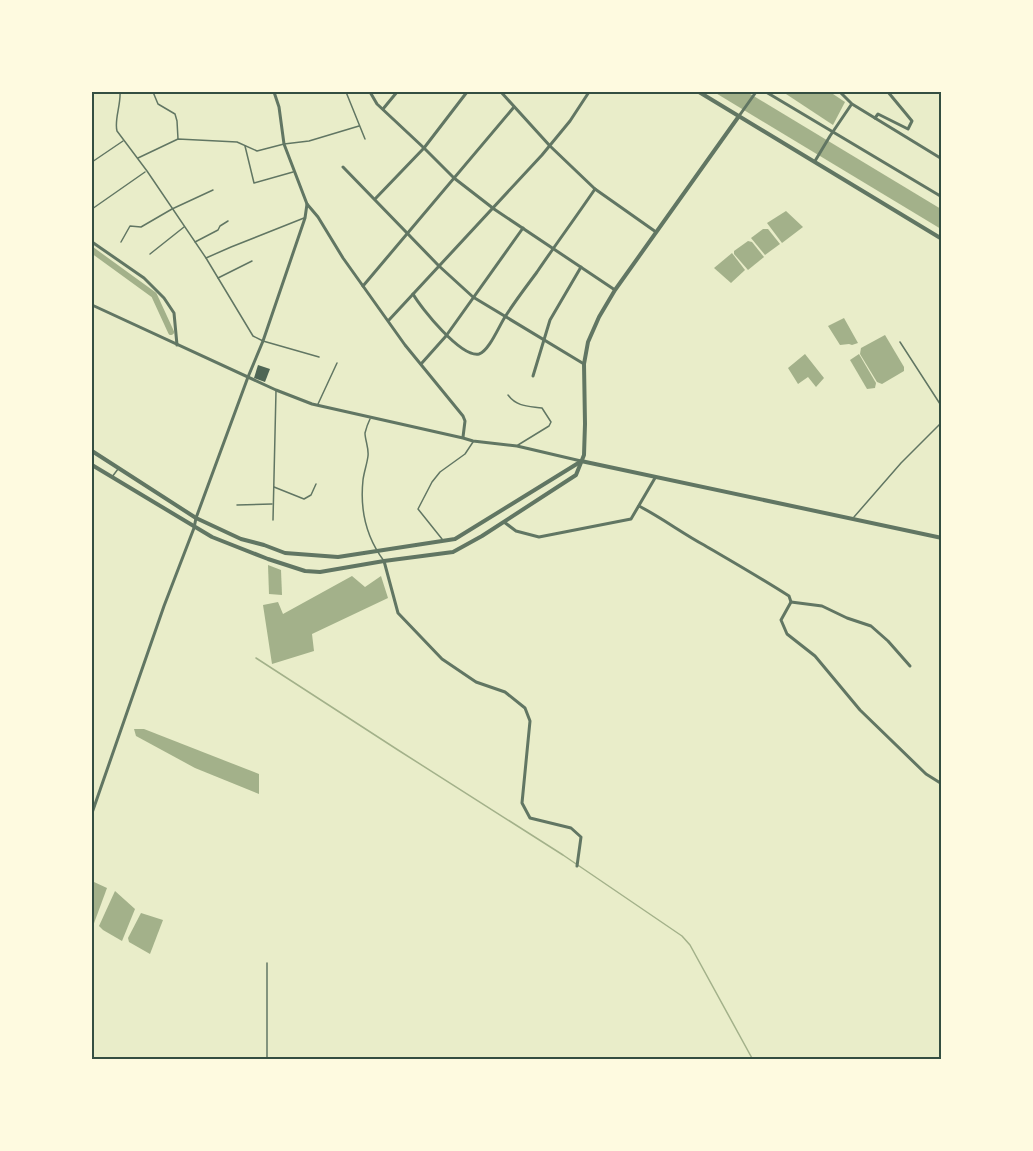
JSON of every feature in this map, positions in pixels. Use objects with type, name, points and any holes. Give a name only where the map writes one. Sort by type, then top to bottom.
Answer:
[{"type":"street","points":[[274,92],[279,107],[284,144],[307,204],[405,345],[462,416],[465,421],[463,438]]},
{"type":"street","points":[[370,92],[377,104],[454,178],[494,209],[615,290]]},
{"type":"street","points":[[383,109],[397,92]]},
{"type":"street","points":[[375,200],[424,148],[466,92]]},
{"type":"street","points":[[501,92],[550,146],[595,189],[656,232]]},
{"type":"street","points":[[389,321],[550,146],[588,93],[582,92]]},
{"type":"street","points":[[699,92],[816,160],[942,239]]},
{"type":"street","points":[[92,465],[212,537],[305,571],[320,572],[453,552],[576,475],[584,455],[584,364],[588,342],[599,317],[615,290],[756,92]]},
{"type":"street","points":[[766,92],[942,197]]},
{"type":"street","points":[[840,92],[852,104],[942,159]]},
{"type":"street","points":[[875,118],[878,114],[908,129],[912,121],[888,92]]},
{"type":"street","points":[[816,160],[852,104]]},
{"type":"street","points":[[363,286],[514,107]]},
{"type":"street","points":[[343,167],[439,266],[473,297],[584,364]]},
{"type":"street","points":[[413,294],[420,306],[446,336],[470,353],[482,353],[505,316],[595,189]]},
{"type":"street","points":[[92,813],[196,518],[263,341],[305,218],[307,204]]},
{"type":"street","points":[[421,364],[446,336],[523,228]]},
{"type":"street","points":[[92,242],[144,278],[164,298],[174,313],[177,345]]},
{"type":"street","points":[[533,376],[555,311],[581,267]]},
{"type":"street","points":[[92,305],[276,390],[317,405],[473,441],[517,446],[942,538]]},
{"type":"street","points":[[92,451],[196,518],[241,539],[285,553],[338,557],[455,539],[581,461]]},
{"type":"street","points":[[504,522],[516,531],[539,537],[631,519],[655,477]]},
{"type":"street","points":[[639,506],[789,596],[790,602],[781,620],[787,634],[815,656],[860,710],[926,774],[942,784]]},
{"type":"street","points":[[384,561],[398,613],[442,659],[476,682],[505,692],[525,708],[530,721],[522,803],[530,818],[571,828],[581,837],[577,866]]},
{"type":"street","points":[[790,602],[822,606],[871,626],[910,666]]},
{"type":"lane","points":[[120,92],[115,128],[185,226],[253,336],[320,357]]},
{"type":"lane","points":[[153,92],[158,104],[175,114],[178,139]]},
{"type":"lane","points":[[346,92],[365,139]]},
{"type":"lane","points":[[137,159],[178,139],[237,142],[257,151],[309,141],[359,126]]},
{"type":"lane","points":[[92,162],[123,140]]},
{"type":"lane","points":[[245,145],[254,183],[294,172]]},
{"type":"lane","points":[[92,209],[147,171]]},
{"type":"lane","points":[[122,242],[130,226],[141,227],[172,208],[213,190]]},
{"type":"lane","points":[[206,258],[305,218]]},
{"type":"lane","points":[[195,242],[218,230],[228,221]]},
{"type":"lane","points":[[150,254],[185,226]]},
{"type":"lane","points":[[218,278],[252,261]]},
{"type":"lane","points":[[900,342],[942,406]]},
{"type":"lane","points":[[317,405],[337,363]]},
{"type":"lane","points":[[273,520],[276,390]]},
{"type":"lane","points":[[508,395],[513,402],[522,406],[544,409],[551,422],[549,426],[517,446]]},
{"type":"lane","points":[[370,417],[365,434],[369,448],[363,478],[362,501],[365,523],[384,561]]},
{"type":"lane","points":[[851,520],[900,463],[942,422]]},
{"type":"lane","points":[[444,542],[418,509],[440,472],[465,454],[473,441]]},
{"type":"lane","points":[[112,478],[118,468]]},
{"type":"lane","points":[[273,487],[304,499],[311,495],[316,484]]},
{"type":"lane","points":[[237,505],[273,504]]},
{"type":"lane","points":[[267,963],[267,1059]]},
{"type":"shaded area","points":[[714,92],[747,92],[941,209],[941,229]]},
{"type":"shaded area","points":[[783,92],[830,92],[845,102],[833,125]]},
{"type":"shaded area","points":[[786,211],[803,227],[782,243],[767,223]]},
{"type":"shaded area","points":[[763,229],[768,229],[780,244],[765,255],[751,238]]},
{"type":"shaded area","points":[[748,241],[752,242],[764,257],[748,270],[734,251]]},
{"type":"shaded area","points":[[732,253],[745,270],[731,283],[714,268]]},
{"type":"shaded area","points":[[844,318],[858,343],[840,345],[828,326]]},
{"type":"shaded area","points":[[885,335],[904,367],[904,371],[882,384],[877,382],[860,354],[861,348]]},
{"type":"shaded area","points":[[805,354],[824,378],[816,387],[808,377],[798,384],[788,368]]},
{"type":"shaded area","points":[[859,354],[876,383],[875,388],[867,389],[850,360]]},
{"type":"shaded area","points":[[268,565],[281,570],[282,595],[269,594]]},
{"type":"shaded area","points":[[352,576],[365,587],[381,576],[388,598],[312,634],[314,651],[272,664],[263,605],[278,602],[283,614]]},
{"type":"shaded area","points":[[134,729],[144,729],[259,774],[259,794],[195,768],[136,736]]},
{"type":"shaded area","points":[[94,882],[107,888],[92,926],[92,885]]},
{"type":"shaded area","points":[[115,891],[135,909],[122,941],[99,926]]},
{"type":"shaded area","points":[[141,913],[163,920],[150,954],[129,942],[128,938]]},
{"type":"building","points":[[258,365],[270,369],[265,382],[254,378]]},
{"type":"waterway","points":[[92,250],[154,295],[171,332]]},
{"type":"waterway","points":[[256,658],[563,855],[682,936],[690,945],[753,1060]]}]
